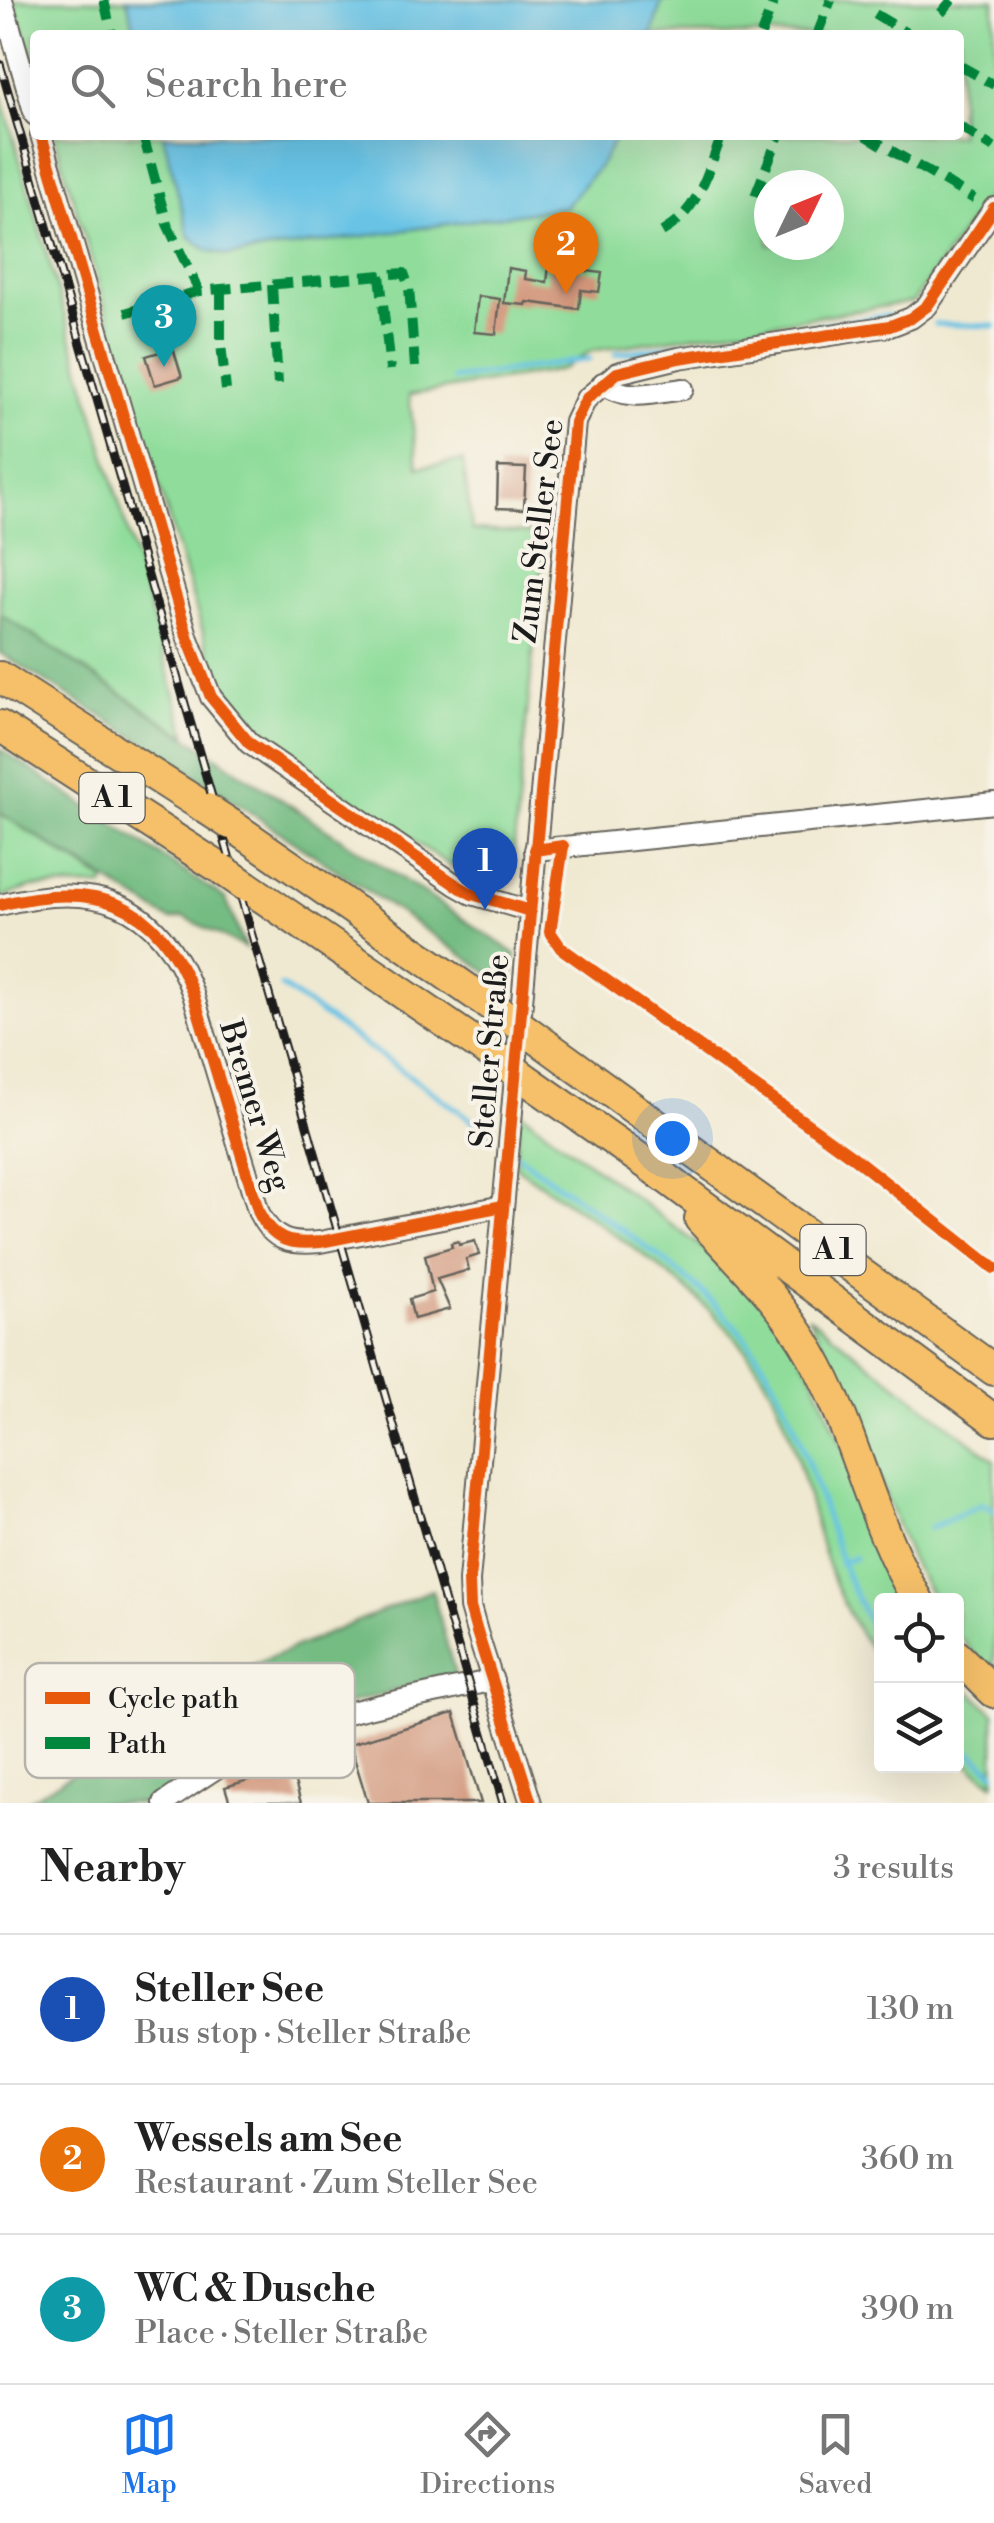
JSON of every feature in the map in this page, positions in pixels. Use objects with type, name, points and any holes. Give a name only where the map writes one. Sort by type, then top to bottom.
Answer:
[{"type":"highway","name":"A 1","points":[[0,677],[219,817],[518,1024],[994,1370]]},
{"type":"highway","name":"A 1","points":[[0,726],[235,878],[515,1070],[994,1420]]},
{"type":"highway","points":[[650,1166],[758,1278],[803,1340],[840,1414],[894,1552],[914,1593]]},
{"type":"highway","points":[[964,1663],[994,1692]]},
{"type":"street","points":[[2,0],[30,97]]},
{"type":"street","name":"Steller Straße","points":[[42,140],[188,639],[211,698],[249,742],[391,842],[472,894],[530,911],[469,1582],[470,1606],[530,1803]]},
{"type":"street","points":[[682,389],[627,396],[614,392],[603,382],[617,373],[679,358],[890,326],[912,318],[926,306],[994,208]]},
{"type":"street","name":"Zum Steller See","points":[[535,850],[573,434],[586,399],[603,382]]},
{"type":"street","points":[[530,911],[535,850],[994,803]]},
{"type":"street","name":"Bremer Weg","points":[[0,905],[63,896],[94,897],[128,910],[162,933],[181,961],[193,994],[259,1214],[268,1232],[277,1238],[299,1244],[320,1242],[503,1206]]},
{"type":"street","points":[[355,1713],[493,1680]]},
{"type":"street","points":[[164,1803],[204,1778]]},
{"type":"green space","points":[[14,0],[994,0],[994,188],[913,302],[591,351],[561,370],[409,395],[418,467],[463,461],[472,530],[545,534],[511,876],[499,884],[467,877],[285,754],[230,702],[217,679],[55,140],[964,140],[964,30],[30,30],[30,55]]},
{"type":"green space","points":[[0,91],[187,737],[0,614]]},
{"type":"green space","points":[[0,614],[516,954],[510,987],[177,763],[0,653]]},
{"type":"green space","points":[[0,749],[226,899],[245,948],[184,917],[170,920],[0,813]]},
{"type":"green space","points":[[0,813],[105,881],[103,886],[32,887],[0,898]]},
{"type":"green space","points":[[519,1111],[711,1254],[769,1307],[811,1371],[904,1593],[874,1593],[874,1655],[836,1587],[783,1415],[751,1357],[693,1294],[516,1167]]},
{"type":"green space","points":[[808,1316],[994,1460],[994,1677],[964,1642],[964,1593],[930,1593],[910,1558],[839,1376]]},
{"type":"green space","points":[[432,1590],[455,1674],[355,1702],[355,1663],[258,1663]]},
{"type":"green space","points":[[964,1686],[994,1713],[994,1784],[964,1760]]},
{"type":"green space","points":[[65,1778],[188,1778],[148,1803],[25,1803]]},
{"type":"water","points":[[127,0],[662,0],[653,30],[135,30]]},
{"type":"water","points":[[164,140],[614,140],[600,165],[565,207],[228,256],[207,250],[189,236]]},
{"type":"building","points":[[549,266],[602,273],[599,292],[581,290],[579,309],[504,303],[508,268],[526,271],[525,279],[547,282]]},
{"type":"building","points":[[478,296],[500,299],[496,334],[474,332]]},
{"type":"building","points":[[173,348],[182,377],[155,385],[146,356]]},
{"type":"building","points":[[498,467],[526,468],[524,509],[497,508]]},
{"type":"building","points":[[458,1241],[459,1245],[475,1241],[479,1255],[466,1259],[469,1270],[437,1279],[450,1309],[414,1319],[409,1299],[433,1292],[425,1255],[452,1247],[451,1243]]},
{"type":"building","points":[[454,1713],[481,1803],[368,1803],[355,1760],[355,1743]]},
{"type":"building","points":[[255,1778],[294,1778],[301,1803],[230,1803],[225,1787]]},
{"type":"waterway","points":[[615,354],[889,315]]},
{"type":"waterway","points":[[935,324],[994,326]]},
{"type":"waterway","points":[[453,379],[590,359]]},
{"type":"waterway","points":[[281,986],[491,1133]]},
{"type":"waterway","points":[[517,1154],[690,1281],[749,1342],[788,1410],[849,1580],[874,1630]]},
{"type":"waterway","points":[[930,1528],[983,1504],[994,1510]]},
{"type":"waterway","points":[[840,1562],[855,1558]]},
{"type":"waterway","points":[[964,1747],[994,1772]]},
{"type":"railway","points":[[0,64],[503,1803]]},
{"type":"marked path","points":[[104,0],[111,30]]},
{"type":"marked path","points":[[763,30],[774,0]]},
{"type":"marked path","points":[[819,30],[831,0]]},
{"type":"marked path","points":[[941,13],[952,0]]},
{"type":"marked path","points":[[875,14],[902,30]]},
{"type":"marked path","points":[[964,68],[994,85]]},
{"type":"marked path","points":[[964,129],[994,148]]},
{"type":"marked path","points":[[144,140],[167,224],[199,291],[404,273],[409,287],[415,367]]},
{"type":"marked path","points":[[662,232],[693,202],[720,140]]},
{"type":"marked path","points":[[765,170],[777,140]]},
{"type":"marked path","points":[[874,140],[974,199]]},
{"type":"marked path","points":[[380,275],[390,370]]},
{"type":"marked path","points":[[272,285],[278,384]]},
{"type":"marked path","points":[[221,289],[226,390]]},
{"type":"marked path","points":[[125,313],[199,291]]},
{"type":"cycle path","points":[[42,140],[188,639],[211,697],[249,743],[456,885],[472,894],[530,911]]},
{"type":"cycle path","points":[[531,1803],[470,1607],[469,1581],[575,422],[586,399],[617,373],[679,358],[890,326],[911,318],[927,306],[994,208]]},
{"type":"cycle path","points":[[535,850],[563,846],[550,932],[561,948],[853,1157],[994,1268]]},
{"type":"cycle path","points":[[0,905],[64,895],[93,898],[118,905],[141,918],[161,937],[193,994],[259,1213],[277,1235],[291,1242],[320,1242],[503,1206]]},
{"type":"place","name":"Wessels am See","points":[[566,294]]},
{"type":"place","name":"WC & Dusche","points":[[164,367]]},
{"type":"place","name":"Steller See","points":[[485,910]]}]
